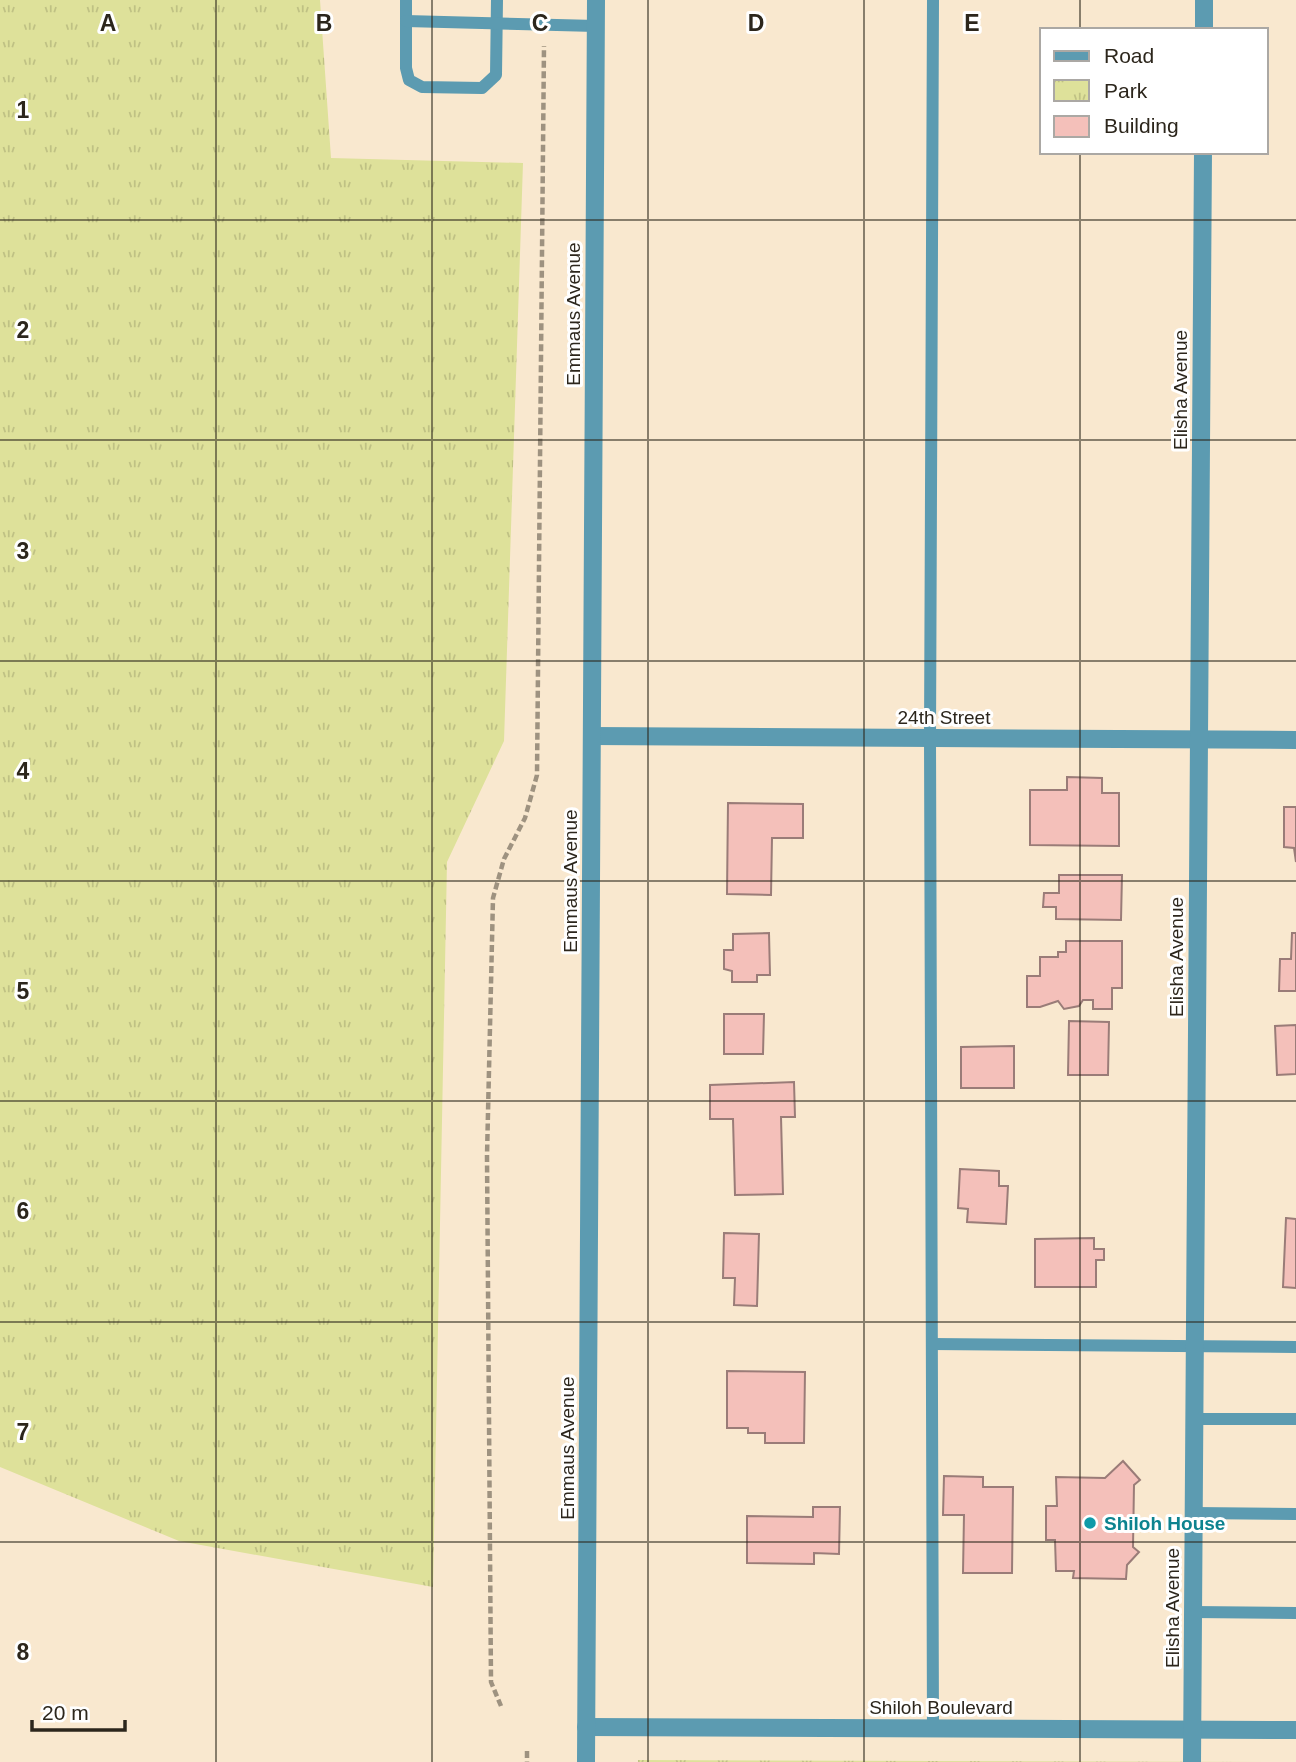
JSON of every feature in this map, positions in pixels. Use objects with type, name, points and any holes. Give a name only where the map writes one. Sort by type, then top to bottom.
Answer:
[{"type":"street","name":"Emmaus Avenue","points":[[586,1762],[596,0]]},
{"type":"street","points":[[1204,0],[1204,28]]},
{"type":"street","name":"Elisha Avenue","points":[[1192,1762],[1203,154]]},
{"type":"street","name":"24th Street","points":[[592,736],[1296,740]]},
{"type":"street","name":"Shiloh Boulevard","points":[[586,1727],[1296,1730]]},
{"type":"lane","points":[[406,0],[406,68],[409,80],[422,87],[482,88],[496,75],[497,0]]},
{"type":"lane","points":[[933,0],[930,738],[933,1728]]},
{"type":"lane","points":[[405,21],[596,26]]},
{"type":"lane","points":[[932,1343],[1296,1347]]},
{"type":"lane","points":[[1194,1419],[1296,1419]]},
{"type":"lane","points":[[1194,1513],[1296,1514]]},
{"type":"lane","points":[[1193,1612],[1296,1613]]},
{"type":"path","points":[[501,1706],[491,1682],[487,1156],[490,981],[493,898],[504,859],[525,818],[537,775],[544,24]]},
{"type":"path","points":[[527,1751],[527,1762]]},
{"type":"green space","points":[[0,0],[320,0],[331,158],[523,163],[504,741],[447,862],[433,1587],[179,1541],[0,1467]]},
{"type":"green space","points":[[638,1760],[1296,1762],[638,1762]]},
{"type":"building","points":[[1067,777],[1102,778],[1102,793],[1119,793],[1119,846],[1030,845],[1030,790],[1067,790]]},
{"type":"building","points":[[728,803],[803,804],[803,838],[772,838],[771,895],[727,894]]},
{"type":"building","points":[[1284,807],[1296,807],[1296,862],[1294,848],[1284,847]]},
{"type":"building","points":[[1059,875],[1122,875],[1121,920],[1056,919],[1056,907],[1043,907],[1044,893],[1059,893]]},
{"type":"building","points":[[769,933],[770,975],[757,975],[757,982],[732,982],[732,971],[724,969],[724,950],[733,950],[733,934]]},
{"type":"building","points":[[1292,933],[1296,933],[1296,991],[1279,991],[1280,959],[1291,959]]},
{"type":"building","points":[[1066,941],[1122,941],[1122,988],[1112,988],[1112,1009],[1093,1009],[1093,1000],[1083,1000],[1079,1006],[1064,1009],[1058,1001],[1040,1007],[1027,1007],[1027,976],[1040,976],[1040,957],[1058,957],[1058,952],[1066,952]]},
{"type":"building","points":[[724,1014],[764,1014],[763,1054],[724,1054]]},
{"type":"building","points":[[1069,1021],[1109,1022],[1108,1075],[1068,1075]]},
{"type":"building","points":[[1296,1025],[1296,1074],[1277,1075],[1275,1026]]},
{"type":"building","points":[[1014,1046],[1014,1088],[961,1088],[961,1047]]},
{"type":"building","points":[[794,1082],[795,1117],[781,1117],[783,1194],[735,1195],[733,1119],[710,1119],[710,1085]]},
{"type":"building","points":[[960,1169],[999,1171],[999,1186],[1008,1186],[1006,1224],[967,1222],[968,1209],[958,1208]]},
{"type":"building","points":[[1286,1218],[1296,1219],[1296,1288],[1283,1287]]},
{"type":"building","points":[[724,1233],[759,1234],[757,1306],[734,1305],[735,1278],[723,1278]]},
{"type":"building","points":[[1094,1238],[1094,1249],[1104,1249],[1104,1260],[1096,1260],[1096,1287],[1035,1287],[1035,1239]]},
{"type":"building","points":[[727,1371],[805,1372],[804,1443],[765,1443],[765,1433],[748,1433],[748,1428],[727,1428]]},
{"type":"building","name":"Shiloh House","points":[[1123,1461],[1140,1480],[1134,1485],[1133,1547],[1139,1552],[1127,1565],[1126,1579],[1073,1578],[1074,1571],[1056,1571],[1055,1540],[1046,1540],[1046,1506],[1057,1506],[1056,1477],[1105,1478]]},
{"type":"building","points":[[944,1476],[983,1477],[983,1487],[1013,1487],[1012,1573],[963,1573],[964,1515],[943,1515]]},
{"type":"building","points":[[813,1507],[840,1507],[839,1554],[814,1553],[814,1564],[747,1563],[747,1516],[813,1517]]},
{"type":"place","name":"Shiloh House","points":[[1090,1523]]}]
